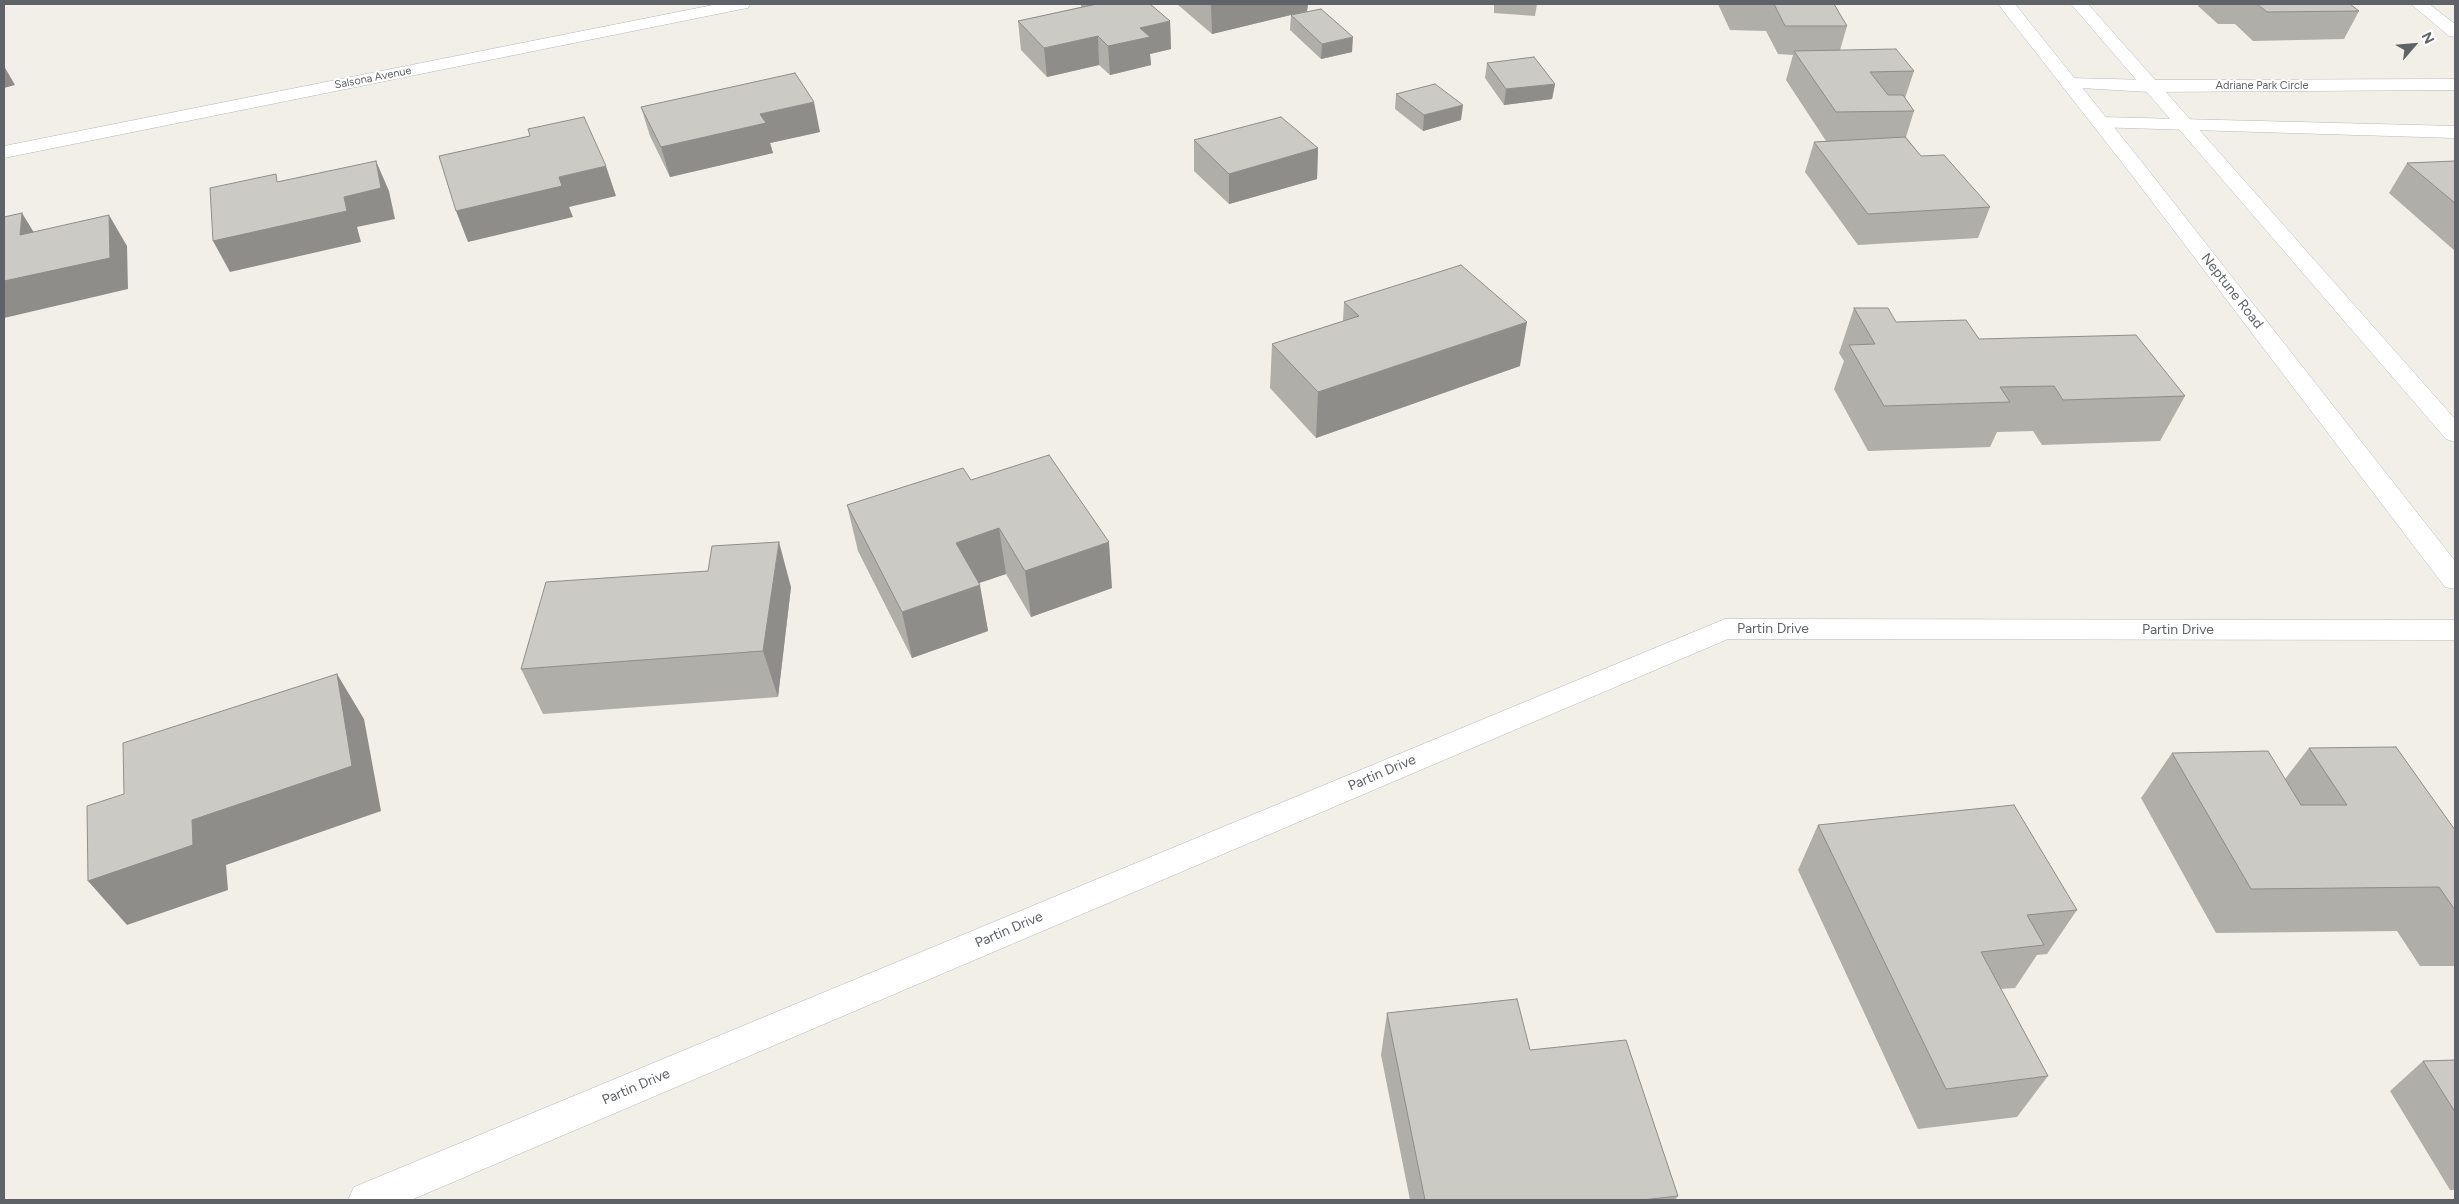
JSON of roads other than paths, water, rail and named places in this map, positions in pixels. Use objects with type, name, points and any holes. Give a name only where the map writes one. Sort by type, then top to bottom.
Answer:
[{"type":"street","name":"Salsona Avenue","points":[[4,152],[742,4]]},
{"type":"street","name":"Neptune Road","points":[[2006,4],[2101,123],[2455,580]]},
{"type":"street","points":[[2078,4],[2455,434]]},
{"type":"street","points":[[2419,4],[2455,32]]},
{"type":"street","name":"Adriane Park Circle","points":[[2069,83],[2150,86],[2455,85]]},
{"type":"street","points":[[2101,123],[2185,127],[2455,132]]},
{"type":"street","name":"Partin Drive","points":[[367,1200],[1725,629],[2455,630]]}]
